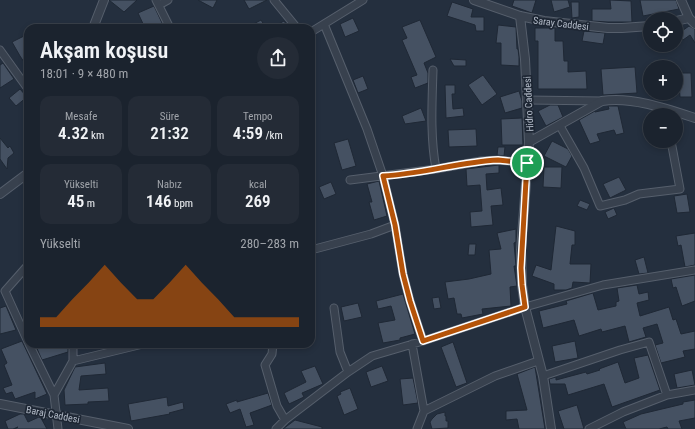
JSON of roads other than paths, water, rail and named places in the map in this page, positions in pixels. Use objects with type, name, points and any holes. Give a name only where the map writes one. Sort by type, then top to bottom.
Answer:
[{"type":"street","points":[[95,24],[104,0]]},
{"type":"street","points":[[168,0],[158,3],[168,24]]},
{"type":"street","points":[[274,0],[294,24]]},
{"type":"street","points":[[315,30],[363,0]]},
{"type":"street","name":"Saray Caddesi","points":[[474,0],[520,16],[544,21],[608,28],[643,27]]},
{"type":"street","points":[[681,0],[692,21]]},
{"type":"street","name":"Hidro Caddesi","points":[[520,16],[525,59],[530,142],[527,163],[521,268],[522,285],[525,307],[543,376],[551,429]]},
{"type":"street","points":[[324,24],[383,176],[395,225],[403,274],[423,341]]},
{"type":"street","points":[[0,50],[24,83]]},
{"type":"street","points":[[433,70],[432,151],[436,169]]},
{"type":"street","points":[[528,100],[628,101],[652,108]]},
{"type":"street","points":[[530,142],[602,101]]},
{"type":"street","points":[[683,116],[695,118]]},
{"type":"street","points":[[560,126],[584,168],[600,206],[625,200],[639,194],[680,189],[672,148]]},
{"type":"street","points":[[350,180],[436,169],[481,161],[498,160],[527,163]]},
{"type":"street","points":[[0,194],[24,176]]},
{"type":"street","points":[[315,249],[371,234],[395,225]]},
{"type":"street","points":[[24,270],[5,291],[24,334]]},
{"type":"street","points":[[276,429],[285,420],[348,372],[372,356],[423,341],[525,307],[603,285],[695,270]]},
{"type":"street","points":[[334,308],[340,352],[348,372]]},
{"type":"street","points":[[543,376],[620,350],[649,342],[667,395]]},
{"type":"street","points":[[412,344],[424,411],[417,429]]},
{"type":"street","points":[[30,348],[54,395],[55,414],[58,429]]},
{"type":"street","points":[[54,395],[73,361],[74,348]]},
{"type":"street","points":[[73,361],[127,348]]},
{"type":"street","points":[[273,348],[272,354],[265,366],[276,406],[285,420]]},
{"type":"street","points":[[424,411],[495,376],[538,361]]},
{"type":"street","points":[[589,429],[624,412],[667,395],[695,390]]},
{"type":"street","name":"Baraj Caddesi","points":[[0,404],[128,429]]}]
